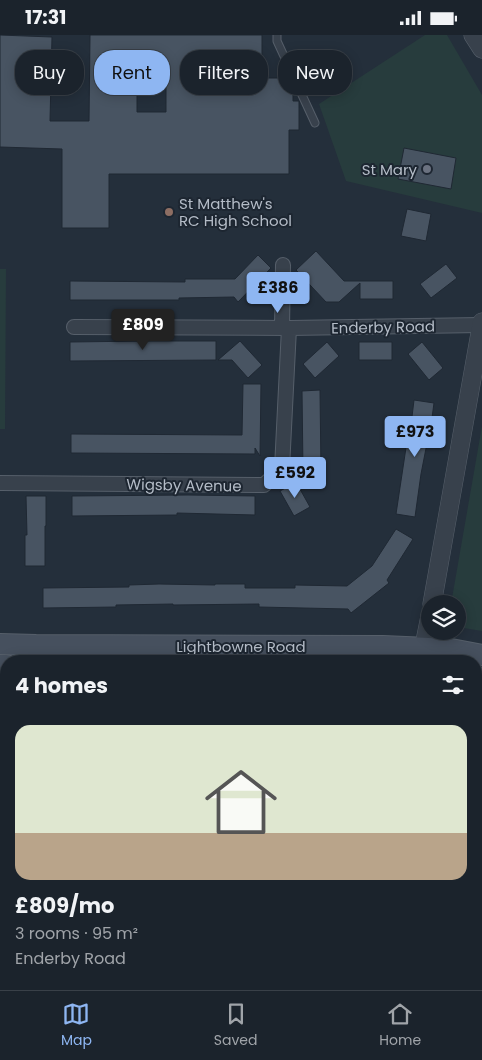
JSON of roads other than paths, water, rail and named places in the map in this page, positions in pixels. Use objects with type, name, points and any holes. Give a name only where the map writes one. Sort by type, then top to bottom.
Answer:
[{"type":"main road","name":"Lightbowne Road","points":[[0,644],[377,646],[423,655],[451,649],[482,655]]},
{"type":"street","points":[[473,35],[482,49]]},
{"type":"street","name":"Wigsby Avenue","points":[[0,483],[264,485],[282,468],[285,328],[282,265]]},
{"type":"street","points":[[434,595],[482,324]]},
{"type":"street","name":"Enderby Road","points":[[74,327],[285,328],[482,324]]},
{"type":"street","points":[[423,655],[426,640]]},
{"type":"lane","points":[[276,35],[277,41],[315,123]]},
{"type":"place","name":"St Mary","points":[[427,169]]},
{"type":"place","name":"St Matthew's RC High School","points":[[169,212]]}]
